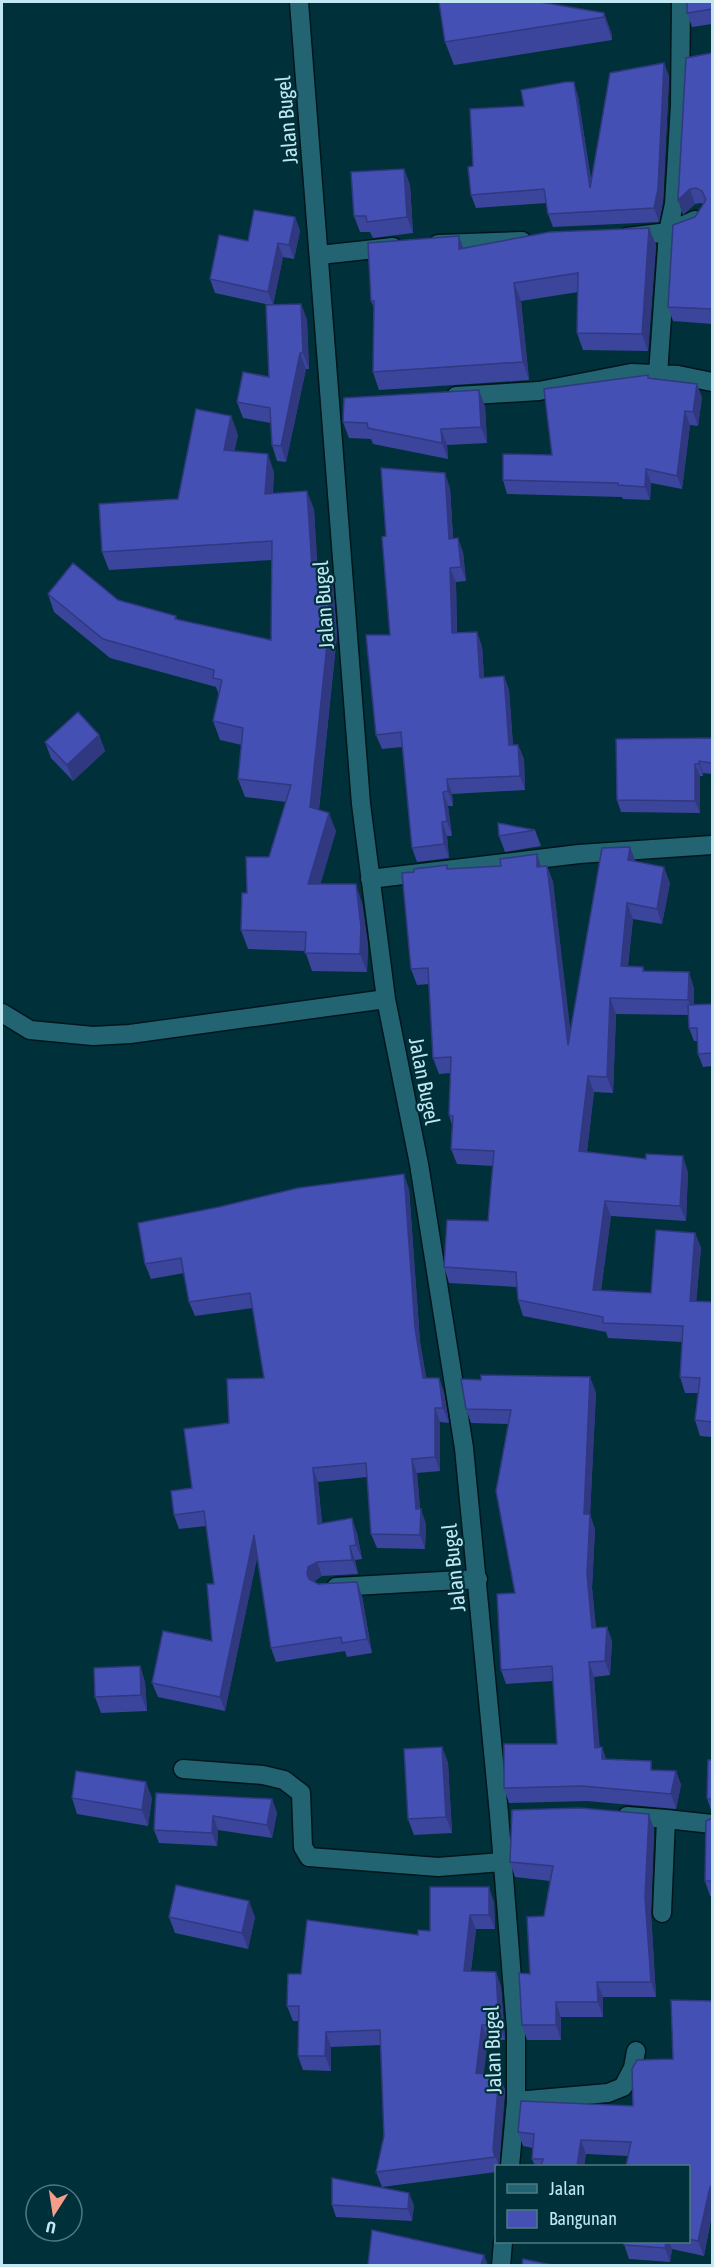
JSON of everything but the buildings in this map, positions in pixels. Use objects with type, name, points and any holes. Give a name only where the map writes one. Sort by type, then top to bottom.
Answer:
[{"type":"street","name":"Jalan Bugel","points":[[299,2],[320,255],[337,404],[361,804],[386,999],[419,1164],[464,1448],[477,1579],[516,2029],[516,2101],[510,2165]]},
{"type":"street","points":[[658,374],[668,232],[674,204],[681,2]]},
{"type":"street","points":[[607,238],[668,232],[692,224],[700,214]]},
{"type":"street","points":[[320,255],[412,245],[536,240]]},
{"type":"street","points":[[434,397],[539,390],[631,373],[658,374],[712,382]]},
{"type":"street","points":[[370,879],[557,856],[712,845]]},
{"type":"street","points":[[2,1013],[30,1030],[111,1035],[386,999]]},
{"type":"street","points":[[323,1587],[477,1579]]},
{"type":"street","points":[[183,1769],[263,1775],[284,1780],[301,1793],[303,1848],[309,1857],[438,1867],[502,1863]]},
{"type":"street","points":[[499,1814],[521,1814]]},
{"type":"street","points":[[609,1814],[712,1824]]},
{"type":"street","points":[[662,1913],[666,1819]]},
{"type":"street","points":[[516,2101],[608,2093],[623,2087],[633,2068],[636,2051]]},
{"type":"street","points":[[501,2265],[503,2243]]}]
